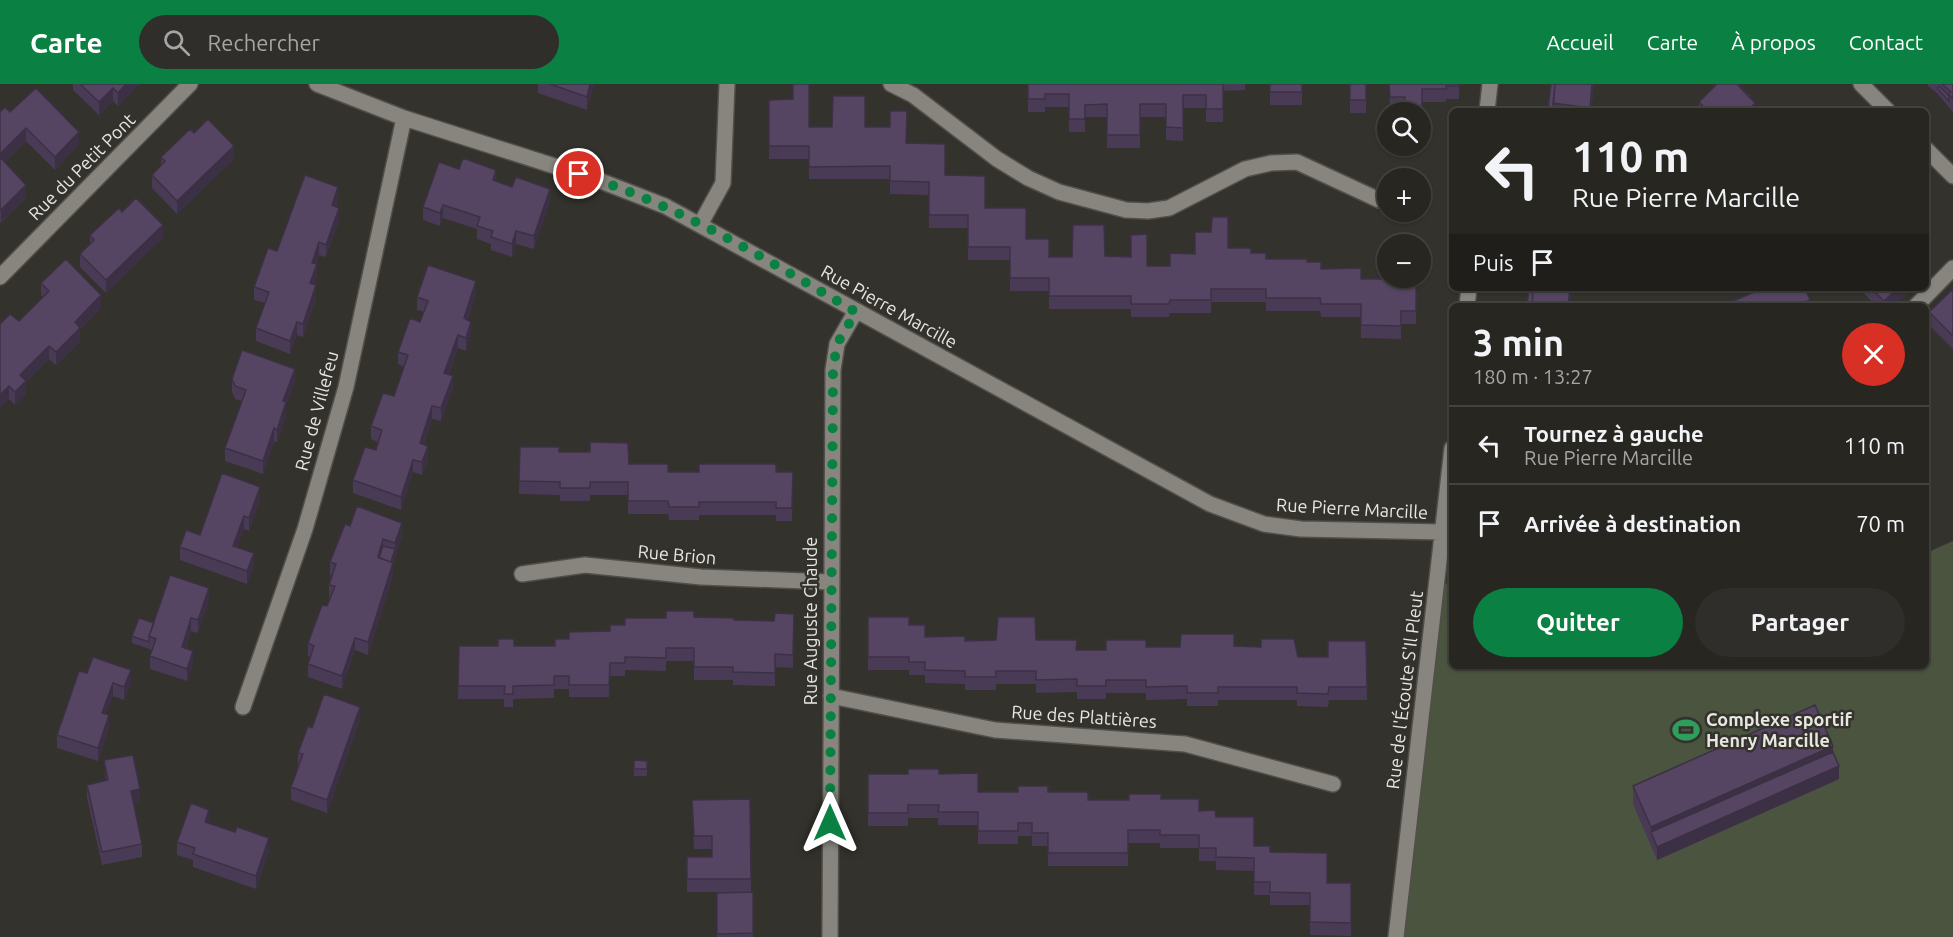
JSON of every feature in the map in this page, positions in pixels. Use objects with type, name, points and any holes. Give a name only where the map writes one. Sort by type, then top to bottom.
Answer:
[{"type":"street","name":"Rue du Petit Pont","points":[[0,277],[190,84]]},
{"type":"street","name":"Rue Pierre Marcille","points":[[317,84],[404,118],[598,180],[665,206],[701,223],[856,312],[1210,504],[1238,516],[1264,524],[1301,529],[1443,532]]},
{"type":"street","points":[[701,223],[723,183],[727,84]]},
{"type":"street","points":[[891,84],[920,100],[997,159],[1028,178],[1059,192],[1126,210],[1148,211],[1169,208],[1245,169],[1271,163],[1297,162],[1377,200]]},
{"type":"street","points":[[1487,108],[1490,84]]},
{"type":"street","points":[[1861,84],[1885,108]]},
{"type":"street","name":"Rue de Villefeu","points":[[243,706],[305,529],[346,387],[404,118]]},
{"type":"street","points":[[1929,152],[1953,177]]},
{"type":"street","points":[[1919,303],[1953,268]]},
{"type":"street","name":"Rue Auguste Chaude","points":[[830,937],[830,582],[833,370],[837,344],[856,312]]},
{"type":"street","name":"Rue de l'Écoute S'Il Pleut","points":[[1396,937],[1449,476]]},
{"type":"street","name":"Rue Brion","points":[[522,574],[585,565],[701,577],[830,582]]},
{"type":"street","name":"Rue des Plattières","points":[[831,696],[995,730],[1047,736],[1136,739],[1185,744],[1333,784]]},
{"type":"green space","name":"Complexe sportif Henry Marcille","points":[[1953,541],[1953,937],[1396,937],[1437,583],[1449,584],[1449,669],[1929,669],[1929,552]]},
{"type":"building","points":[[80,84],[126,84],[118,93],[113,88],[99,102]]},
{"type":"building","points":[[550,84],[590,84],[587,97]]},
{"type":"building","points":[[793,84],[809,84],[809,127],[832,127],[833,96],[865,96],[865,127],[890,127],[890,111],[907,111],[906,143],[945,144],[945,175],[985,176],[985,208],[1026,208],[1026,239],[1049,239],[1049,257],[1072,257],[1073,225],[1104,225],[1105,256],[1131,257],[1131,235],[1147,234],[1147,266],[1170,266],[1170,253],[1195,254],[1195,232],[1211,232],[1212,217],[1228,217],[1228,248],[1251,248],[1251,253],[1266,253],[1266,259],[1307,259],[1307,262],[1321,262],[1321,269],[1361,268],[1361,279],[1377,279],[1377,288],[1416,288],[1416,311],[1401,311],[1401,326],[1361,325],[1361,304],[1321,304],[1320,298],[1266,298],[1266,289],[1211,289],[1211,300],[1170,300],[1169,304],[1131,304],[1131,296],[1049,296],[1049,278],[1010,278],[1010,247],[968,247],[968,215],[929,215],[929,182],[890,181],[890,166],[809,167],[809,146],[769,146],[769,100],[793,99]]},
{"type":"building","points":[[1028,84],[1223,84],[1223,109],[1206,109],[1206,95],[1183,95],[1183,128],[1166,127],[1166,104],[1140,104],[1140,135],[1107,135],[1107,104],[1085,105],[1085,119],[1069,119],[1069,94],[1045,94],[1045,99],[1028,99]]},
{"type":"building","points":[[1270,84],[1302,84],[1302,92],[1270,92]]},
{"type":"building","points":[[1350,84],[1366,84],[1366,100],[1350,100]]},
{"type":"building","points":[[1389,84],[1459,84],[1459,86],[1446,86],[1446,89],[1422,89],[1422,102],[1405,102],[1405,97],[1390,97]]},
{"type":"building","points":[[1551,84],[1555,84],[1553,108],[1548,108]]},
{"type":"building","points":[[1555,84],[1592,84],[1590,108],[1553,103]]},
{"type":"building","points":[[1717,84],[1737,84],[1755,103],[1750,108],[1705,108],[1699,102]]},
{"type":"building","points":[[1738,84],[1751,96],[1749,97]]},
{"type":"building","points":[[1942,84],[1953,84],[1953,99],[1949,94],[1951,92]]},
{"type":"building","points":[[1939,86],[1949,96],[1949,101],[1937,88]]},
{"type":"building","points":[[36,88],[79,132],[55,157],[26,128],[0,154],[0,112],[5,107],[10,112]]},
{"type":"building","points":[[208,119],[234,146],[177,201],[152,175],[165,161],[161,157],[190,129],[194,133]]},
{"type":"building","points":[[0,157],[26,185],[1,210],[0,209]]},
{"type":"building","points":[[463,158],[496,170],[493,180],[512,187],[516,177],[550,189],[534,236],[516,231],[512,244],[491,237],[493,231],[477,226],[480,217],[443,205],[440,213],[423,207],[439,162],[459,169]]},
{"type":"building","points":[[305,175],[338,187],[332,205],[339,208],[326,245],[319,242],[312,263],[317,264],[310,283],[316,285],[303,324],[297,322],[290,341],[256,328],[269,292],[254,287],[268,248],[277,251]]},
{"type":"building","points":[[136,198],[163,225],[106,280],[80,254],[94,240],[90,235],[119,208],[122,212]]},
{"type":"building","points":[[66,259],[101,295],[75,322],[80,328],[56,352],[49,346],[20,375],[26,381],[15,392],[9,386],[0,395],[0,324],[10,314],[19,321],[49,291],[41,283]]},
{"type":"building","points":[[428,265],[476,281],[464,318],[471,322],[466,338],[458,335],[444,373],[453,376],[441,408],[432,406],[420,443],[428,446],[422,462],[413,460],[401,497],[353,480],[365,447],[376,450],[382,430],[371,426],[383,393],[394,396],[408,355],[398,352],[410,318],[420,322],[428,301],[417,297]]},
{"type":"building","points":[[1953,289],[1953,336],[1929,312]]},
{"type":"building","points":[[1529,291],[1533,291],[1532,303],[1527,303]]},
{"type":"building","points":[[1533,291],[1570,291],[1568,303],[1532,303]]},
{"type":"building","points":[[1757,291],[1806,291],[1810,300],[1803,303],[1734,303],[1733,301]]},
{"type":"building","points":[[1874,291],[1895,291],[1884,301]]},
{"type":"building","points":[[242,350],[295,369],[283,401],[286,402],[277,430],[274,428],[263,461],[225,448],[246,390],[235,386],[232,379]]},
{"type":"building","points":[[590,442],[628,443],[629,464],[668,464],[668,472],[699,472],[699,464],[776,464],[776,472],[793,472],[792,508],[776,508],[776,502],[699,502],[699,507],[669,507],[668,501],[628,501],[628,482],[590,482],[590,488],[560,488],[560,482],[519,481],[520,447],[559,447],[559,452],[590,452]]},
{"type":"building","points":[[222,473],[260,487],[249,518],[244,516],[233,546],[254,553],[247,571],[180,547],[186,530],[200,535]]},
{"type":"building","points":[[357,506],[402,523],[395,543],[383,539],[378,557],[393,563],[368,642],[355,638],[342,676],[308,664],[314,646],[308,643],[322,605],[327,606],[335,586],[329,585],[336,564],[330,562],[345,524],[350,526]]},
{"type":"building","points":[[383,546],[395,549],[391,562],[379,558]]},
{"type":"building","points":[[170,575],[209,588],[198,620],[191,618],[182,647],[193,651],[187,669],[150,656],[156,639],[149,636]]},
{"type":"building","points":[[666,611],[694,611],[694,617],[774,621],[775,613],[794,614],[793,655],[775,654],[775,673],[733,672],[733,667],[694,667],[694,648],[666,648],[666,658],[625,657],[625,663],[610,663],[609,685],[569,685],[569,676],[554,676],[554,685],[513,686],[513,694],[504,694],[505,686],[458,686],[459,646],[498,646],[498,639],[514,639],[514,646],[555,646],[555,639],[569,639],[569,632],[610,631],[610,625],[625,625],[625,618],[666,618]]},
{"type":"building","points":[[868,617],[909,617],[909,625],[925,625],[925,637],[965,636],[965,641],[996,640],[998,617],[1035,617],[1036,640],[1077,640],[1076,650],[1106,650],[1106,640],[1146,640],[1146,647],[1180,647],[1181,634],[1234,634],[1234,646],[1261,647],[1261,639],[1294,639],[1298,657],[1328,657],[1328,641],[1366,641],[1367,687],[1329,687],[1328,694],[1297,693],[1297,687],[1218,687],[1218,693],[1187,693],[1187,686],[1146,687],[1146,680],[1106,680],[1106,686],[1077,686],[1077,679],[1036,680],[1036,671],[996,671],[996,677],[965,677],[965,671],[925,670],[925,662],[909,662],[909,657],[868,657]]},
{"type":"building","points":[[139,618],[154,623],[149,642],[132,636]]},
{"type":"building","points":[[93,657],[131,670],[124,687],[113,683],[102,713],[109,715],[98,748],[57,735],[79,671],[87,673]]},
{"type":"building","points":[[324,694],[360,707],[327,800],[291,787],[303,754],[298,753],[308,726],[312,728]]},
{"type":"building","points":[[1815,705],[1833,746],[1651,827],[1633,786]]},
{"type":"building","points":[[1833,752],[1839,766],[1657,847],[1651,832]]},
{"type":"building","points":[[133,755],[140,789],[131,791],[142,844],[102,852],[87,785],[108,780],[104,760]]},
{"type":"building","points":[[634,760],[647,761],[647,769],[634,769]]},
{"type":"building","points":[[908,769],[939,769],[939,774],[978,773],[978,792],[1018,792],[1018,786],[1048,786],[1048,792],[1088,792],[1088,800],[1129,800],[1129,794],[1161,794],[1161,799],[1199,799],[1199,811],[1215,810],[1216,817],[1254,817],[1254,846],[1270,846],[1270,852],[1327,853],[1327,883],[1351,883],[1351,923],[1310,922],[1310,893],[1270,892],[1270,882],[1254,882],[1254,858],[1216,857],[1216,848],[1199,848],[1199,835],[1160,835],[1160,830],[1128,830],[1128,853],[1048,853],[1048,833],[1032,833],[1032,823],[1018,823],[1018,831],[978,831],[978,812],[938,812],[939,805],[908,805],[908,813],[868,813],[868,774],[908,774]]},
{"type":"building","points":[[750,799],[751,879],[687,879],[687,857],[712,857],[712,836],[694,836],[692,800]]},
{"type":"building","points":[[191,803],[209,810],[205,822],[235,832],[237,827],[269,838],[256,876],[193,854],[195,848],[177,842]]},
{"type":"building","points":[[753,892],[753,933],[717,934],[717,893]]},
{"type":"place","name":"Complexe sportif Henry Marcille","points":[[1686,730]]},
{"type":"route","points":[[579,174],[665,206],[701,223],[856,312],[837,344],[833,370],[830,823]]}]
